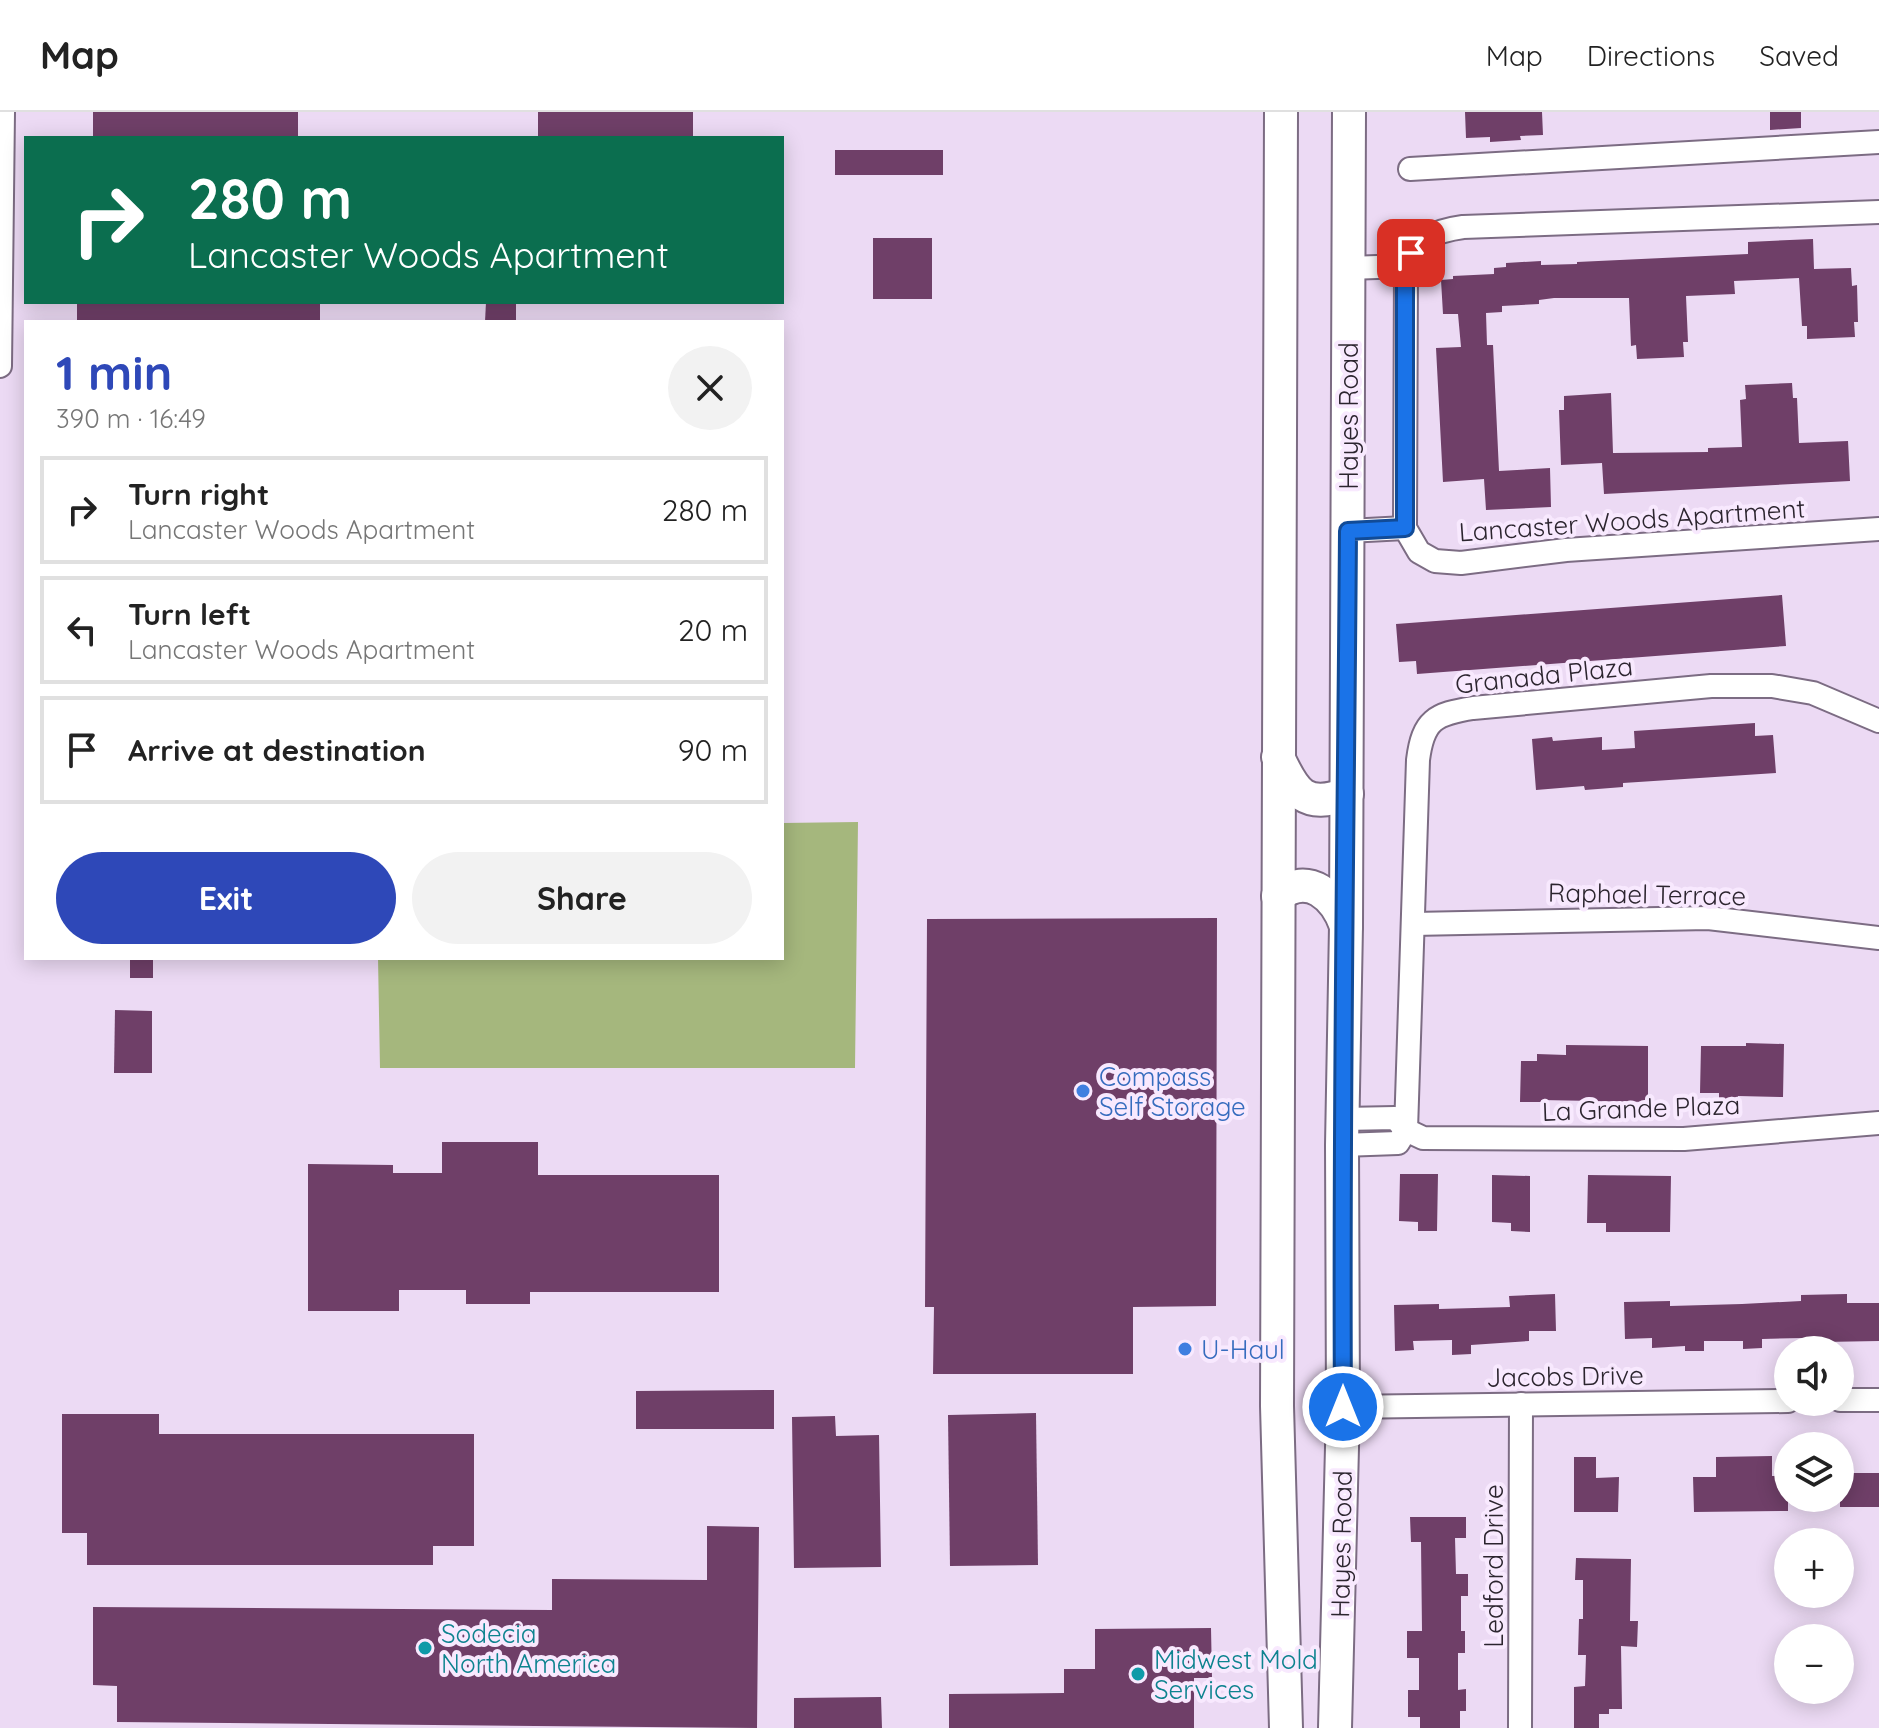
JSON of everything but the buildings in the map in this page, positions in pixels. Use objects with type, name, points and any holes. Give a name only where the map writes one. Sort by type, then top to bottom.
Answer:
[{"type":"street","points":[[0,366],[3,112]]},
{"type":"street","points":[[1281,112],[1277,1406],[1285,1713],[1336,1713]]},
{"type":"street","name":"Hayes Road","points":[[1336,1713],[1343,1407],[1349,112]]},
{"type":"street","points":[[1410,169],[1879,142]]},
{"type":"street","points":[[1348,531],[1405,528],[1406,266],[1411,253],[1423,239],[1444,230],[1463,227],[1879,212]]},
{"type":"street","points":[[1348,268],[1406,266]]},
{"type":"street","name":"Lancaster Woods Apartment","points":[[1405,528],[1419,552],[1435,561],[1461,563],[1566,550],[1879,529]]},
{"type":"street","name":"Granada Plaza","points":[[1406,1130],[1418,760],[1421,740],[1427,726],[1435,718],[1450,711],[1473,708],[1711,686],[1757,686],[1813,693],[1879,721]]},
{"type":"street","points":[[1278,757],[1290,783],[1307,798],[1325,800],[1347,794]]},
{"type":"street","points":[[1278,896],[1298,888],[1324,892],[1336,902],[1346,926]]},
{"type":"street","name":"Raphael Terrace","points":[[1413,924],[1708,918],[1879,938]]},
{"type":"street","name":"La Grande Plaza","points":[[1406,1130],[1423,1138],[1670,1140],[1879,1123]]},
{"type":"street","points":[[1343,1132],[1398,1143],[1406,1130]]},
{"type":"street","points":[[1854,1400],[1879,1400]]},
{"type":"street","name":"Jacobs Drive","points":[[1343,1407],[1774,1401]]},
{"type":"street","name":"Ledford Drive","points":[[1520,1728],[1521,1404]]},
{"type":"green space","points":[[858,822],[855,1068],[380,1068],[378,960],[784,960],[784,823]]},
{"type":"place","name":"Compass Self Storage","points":[[1083,1091]]},
{"type":"place","name":"U-Haul","points":[[1185,1349]]},
{"type":"place","name":"Sodecia North America","points":[[425,1648]]},
{"type":"place","name":"Midwest Mold Services","points":[[1138,1674]]},
{"type":"route","points":[[1343,1407],[1342,1145],[1348,531],[1405,528],[1405,276],[1411,253]]}]
